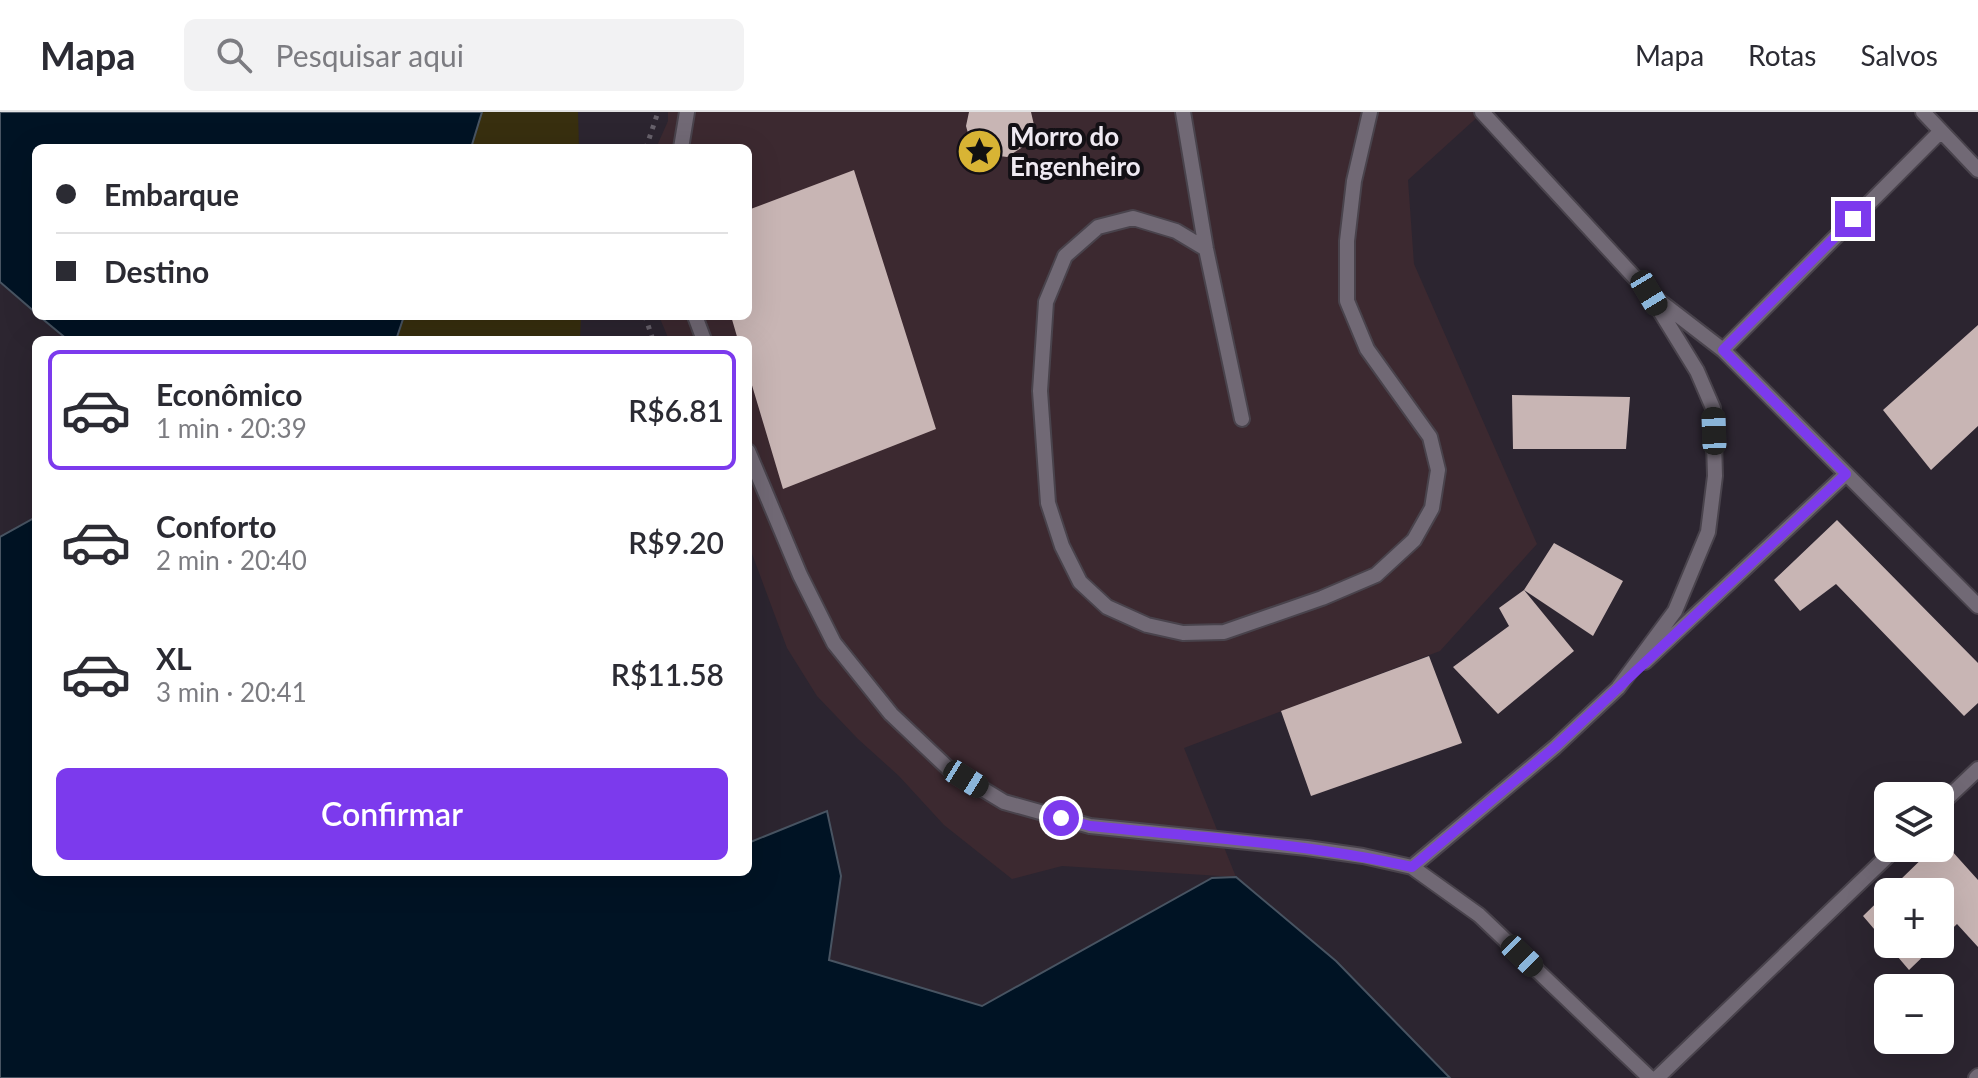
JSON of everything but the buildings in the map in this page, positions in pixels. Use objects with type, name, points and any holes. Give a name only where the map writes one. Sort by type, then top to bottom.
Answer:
[{"type":"lane","points":[[682,144],[687,112]]},
{"type":"lane","points":[[1183,112],[1206,249],[1242,419]]},
{"type":"lane","points":[[1206,249],[1176,231],[1133,218],[1098,227],[1065,256],[1046,302],[1040,391],[1048,503],[1062,546],[1080,582],[1107,607],[1147,625],[1183,633],[1224,632],[1322,598],[1376,575],[1414,540],[1432,508],[1438,470],[1430,437],[1367,349],[1347,301],[1354,181],[1370,112]]},
{"type":"lane","points":[[1482,112],[1649,293],[1723,350],[1978,606]]},
{"type":"lane","points":[[1923,112],[1978,170]]},
{"type":"lane","points":[[1723,350],[1940,132]]},
{"type":"lane","points":[[1618,688],[1675,611],[1708,532],[1715,476],[1713,408],[1697,371],[1649,293]]},
{"type":"lane","points":[[752,461],[800,575],[834,643],[891,714],[948,768],[1004,802],[1090,826],[1307,848],[1412,867],[1479,915],[1650,1078]]},
{"type":"lane","points":[[1412,867],[1555,747],[1846,474]]},
{"type":"lane","points":[[1954,792],[1978,769]]},
{"type":"lane","points":[[1657,1078],[1881,862]]},
{"type":"path","points":[[647,144],[658,112]]},
{"type":"shaded area","points":[[668,112],[1483,112],[1408,180],[1414,264],[1537,544],[1440,651],[1184,748],[1236,877],[1062,866],[1012,879],[944,825],[899,776],[858,739],[817,696],[787,648],[752,554],[752,336],[667,336],[661,320],[752,320],[752,144],[658,144],[668,121]]},
{"type":"sand","points":[[482,112],[578,112],[579,144],[472,144]]},
{"type":"sand","points":[[403,320],[581,320],[580,336],[397,336]]},
{"type":"water","points":[[0,112],[482,112],[472,144],[32,144],[32,310],[0,282]]},
{"type":"water","points":[[44,320],[403,320],[397,336],[63,336]]},
{"type":"water","points":[[32,519],[32,876],[752,876],[752,841],[827,811],[841,876],[829,960],[982,1006],[1212,878],[1236,877],[1336,961],[1450,1078],[0,1078],[0,537]]},
{"type":"place","name":"Morro do Engenheiro","points":[[979,151]]},
{"type":"route","points":[[1061,818],[1090,826],[1307,848],[1412,867],[1555,747],[1846,474],[1723,350],[1853,219]]}]
